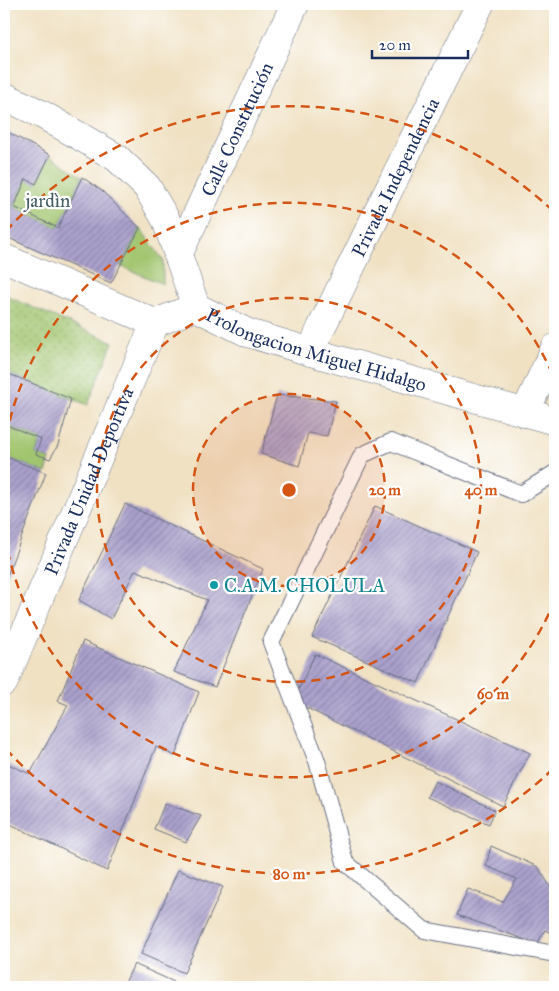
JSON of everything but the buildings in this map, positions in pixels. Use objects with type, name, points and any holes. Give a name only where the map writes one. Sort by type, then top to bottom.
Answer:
[{"type":"street","name":"Calle Constitución","points":[[178,255],[295,4]]},
{"type":"street","name":"Privada Independencia","points":[[311,352],[480,4]]},
{"type":"street","name":"Prolongacion Miguel Hidalgo","points":[[4,96],[43,114],[117,158],[147,187],[166,220],[196,307],[248,333],[555,421]]},
{"type":"street","points":[[4,258],[154,323],[196,307]]},
{"type":"street","name":"Privada Unidad Deportiva","points":[[4,682],[154,323]]},
{"type":"street","points":[[525,413],[555,348]]},
{"type":"lane","points":[[555,474],[521,494],[391,442],[362,455],[271,642],[317,762],[345,862],[424,930],[555,954]]},
{"type":"green space","name":"jardìn","points":[[50,155],[82,177],[58,228],[14,207],[26,179],[36,183]]},
{"type":"green space","points":[[140,228],[163,260],[163,284],[120,266]]},
{"type":"green space","points":[[4,295],[113,342],[88,405],[4,372]]},
{"type":"green space","points":[[4,424],[41,439],[36,454],[50,459],[46,473],[4,456]]},
{"type":"place","name":"C.A.M. CHOLULA","points":[[214,585]]}]
